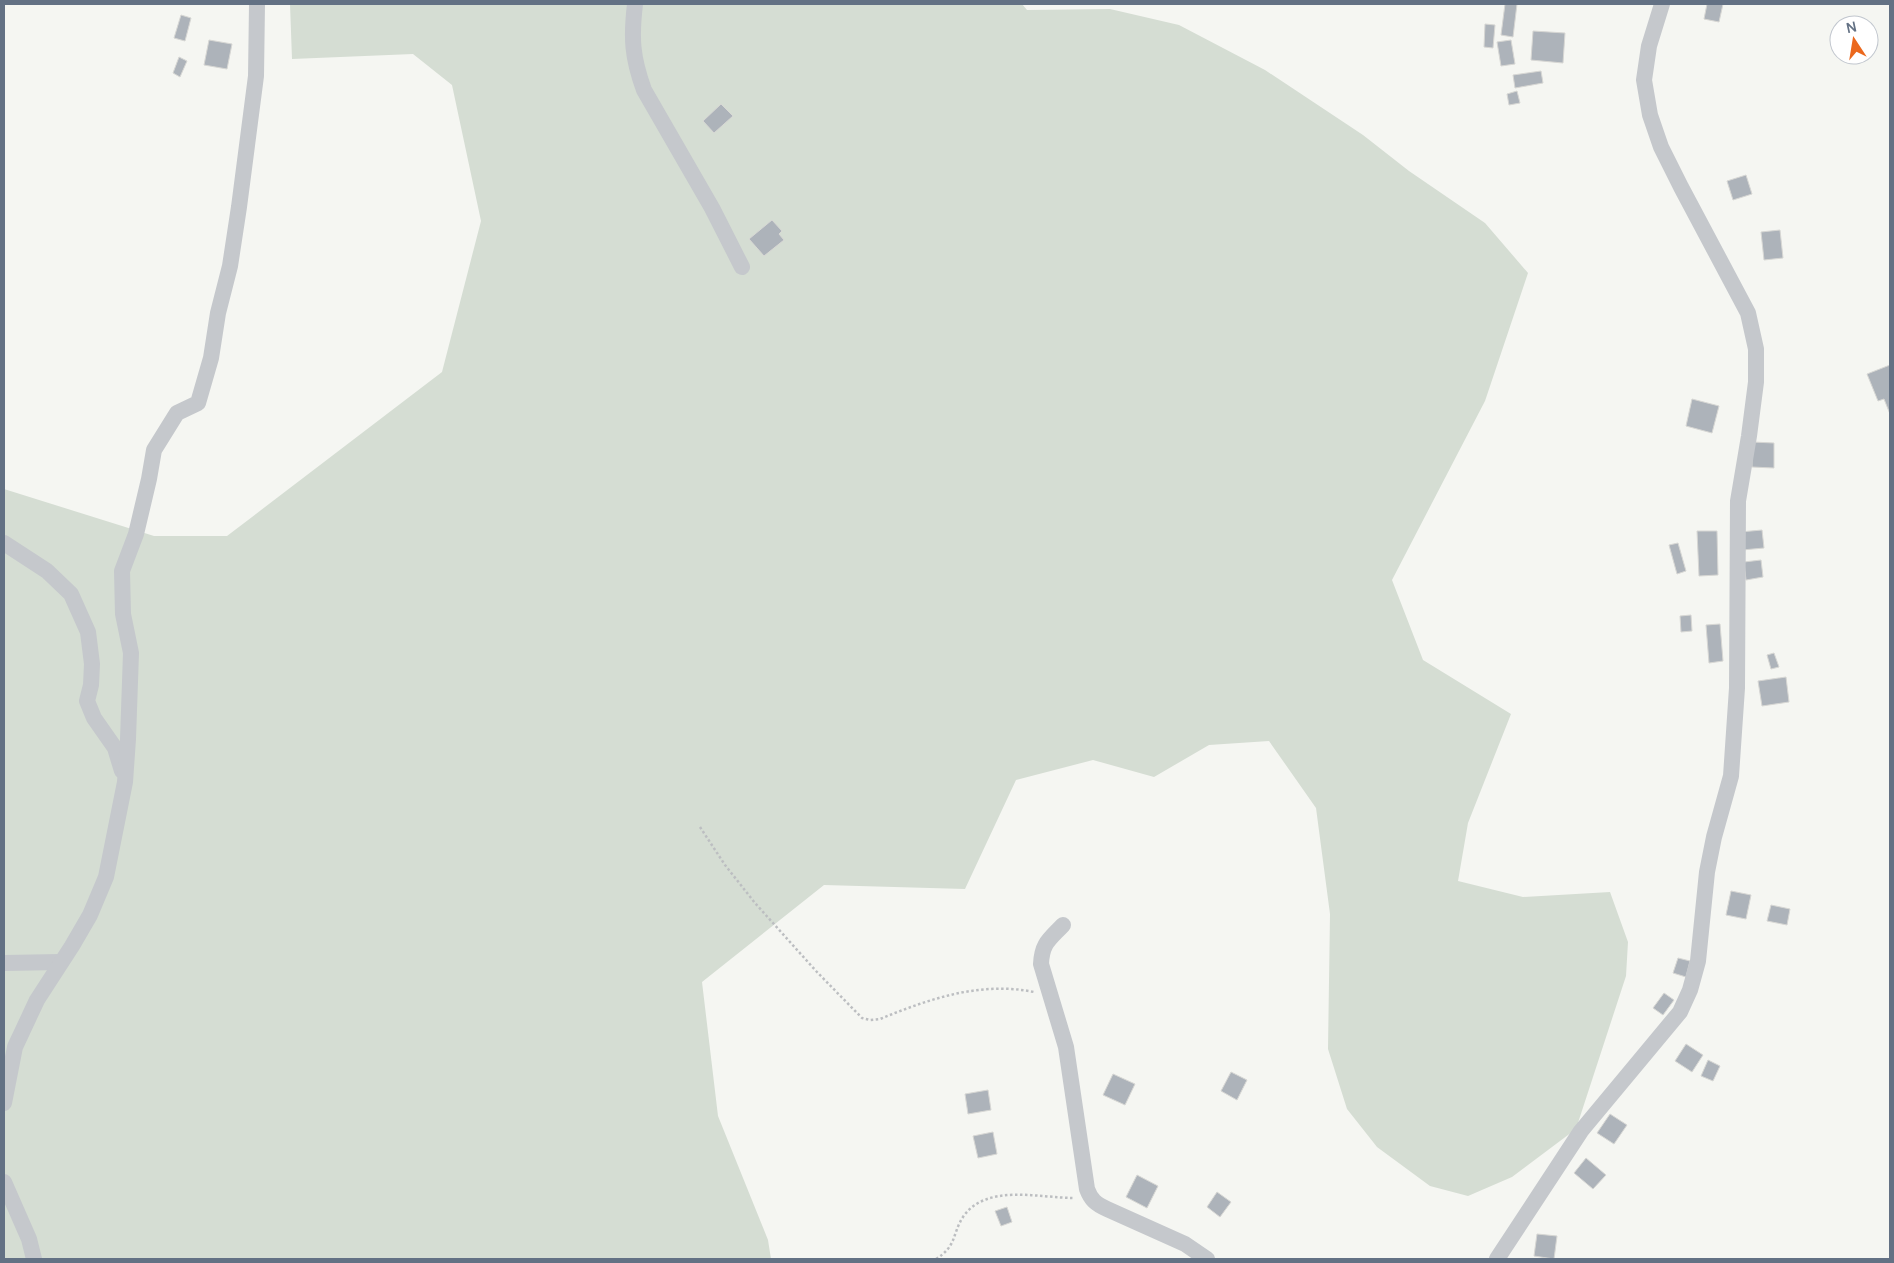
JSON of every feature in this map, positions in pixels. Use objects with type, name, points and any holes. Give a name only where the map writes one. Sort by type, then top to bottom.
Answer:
[{"type":"street","points":[[4,1103],[15,1046],[37,1000],[90,915],[106,877],[125,782],[131,653],[123,614],[122,571],[136,534],[154,450],[177,412],[198,403],[211,358],[218,313],[230,266],[256,76],[257,4]]},
{"type":"street","points":[[635,4],[632,48],[636,69],[644,90],[712,208],[742,267]]},
{"type":"street","points":[[1497,1259],[1581,1131],[1680,1012],[1690,990],[1698,961],[1707,872],[1714,838],[1732,776],[1737,688],[1738,501],[1756,382],[1756,349],[1748,313],[1661,147],[1650,115],[1644,80],[1649,46],[1662,4]]},
{"type":"street","points":[[4,543],[47,571],[71,594],[88,632],[92,664],[91,685],[87,701],[94,718],[115,748],[125,782]]},
{"type":"street","points":[[1063,926],[1046,943],[1042,951],[1041,964],[1066,1047],[1087,1189],[1090,1198],[1107,1209],[1185,1244],[1208,1259]]},
{"type":"street","points":[[4,962],[61,962]]},
{"type":"street","points":[[4,1182],[29,1239],[34,1259]]},
{"type":"path","points":[[700,827],[725,865],[755,903],[816,971],[862,1018],[870,1020],[880,1019],[933,999],[968,991],[998,988],[1051,996]]},
{"type":"path","points":[[936,1259],[951,1246],[963,1217],[985,1200],[1004,1196],[1090,1198]]},
{"type":"shaded area","points":[[290,4],[1022,4],[1027,10],[1110,9],[1179,25],[1265,70],[1363,135],[1409,171],[1485,223],[1528,273],[1485,401],[1392,580],[1423,660],[1511,714],[1468,823],[1458,881],[1523,897],[1610,892],[1628,942],[1626,976],[1576,1129],[1512,1177],[1468,1196],[1430,1186],[1377,1147],[1347,1109],[1328,1049],[1330,914],[1316,808],[1269,741],[1209,745],[1154,777],[1093,760],[1016,780],[965,889],[824,885],[702,982],[718,1116],[768,1240],[771,1259],[4,1259],[4,489],[154,536],[227,536],[442,372],[481,221],[452,85],[413,54],[292,59]]},
{"type":"building","points":[[1505,4],[1517,4],[1513,37],[1501,35]]},
{"type":"building","points":[[1707,4],[1723,4],[1719,22],[1704,19]]},
{"type":"building","points":[[181,15],[191,18],[185,41],[174,38]]},
{"type":"building","points":[[1485,24],[1495,25],[1493,48],[1484,47]]},
{"type":"building","points":[[1533,31],[1565,33],[1563,63],[1531,60]]},
{"type":"building","points":[[209,40],[232,44],[227,69],[204,65]]},
{"type":"building","points":[[1511,40],[1515,64],[1501,66],[1497,42]]},
{"type":"building","points":[[179,57],[187,61],[180,77],[173,73]]},
{"type":"building","points":[[1541,71],[1543,83],[1515,88],[1513,75]]},
{"type":"building","points":[[1517,91],[1520,103],[1509,105],[1507,94]]},
{"type":"building","points":[[721,104],[733,116],[714,133],[703,121]]},
{"type":"building","points":[[1746,175],[1752,194],[1733,200],[1727,181]]},
{"type":"building","points":[[772,220],[782,231],[779,234],[784,240],[764,256],[749,239]]},
{"type":"building","points":[[1780,230],[1783,258],[1764,260],[1761,232]]},
{"type":"building","points":[[1890,365],[1890,414],[1884,399],[1878,401],[1867,374]]},
{"type":"building","points":[[1692,399],[1719,406],[1712,433],[1686,426]]},
{"type":"building","points":[[1752,442],[1774,443],[1774,468],[1752,467]]},
{"type":"building","points":[[1762,530],[1764,548],[1742,550],[1740,532]]},
{"type":"building","points":[[1697,531],[1717,531],[1718,575],[1699,576]]},
{"type":"building","points":[[1678,543],[1686,571],[1677,574],[1669,545]]},
{"type":"building","points":[[1761,560],[1763,577],[1746,580],[1744,562]]},
{"type":"building","points":[[1691,615],[1692,631],[1681,632],[1680,616]]},
{"type":"building","points":[[1720,624],[1723,661],[1709,663],[1706,625]]},
{"type":"building","points":[[1774,653],[1779,667],[1771,669],[1767,655]]},
{"type":"building","points":[[1786,677],[1789,702],[1762,706],[1758,681]]},
{"type":"building","points":[[1731,891],[1751,895],[1746,919],[1726,915]]},
{"type":"building","points":[[1771,905],[1790,909],[1787,925],[1767,921]]},
{"type":"building","points":[[1678,958],[1690,961],[1686,977],[1673,973]]},
{"type":"building","points":[[1664,993],[1674,1000],[1663,1015],[1653,1008]]},
{"type":"building","points":[[1686,1044],[1703,1055],[1692,1072],[1675,1061]]},
{"type":"building","points":[[1708,1060],[1720,1066],[1713,1081],[1701,1076]]},
{"type":"building","points":[[1231,1072],[1247,1080],[1237,1100],[1221,1091]]},
{"type":"building","points":[[1113,1074],[1135,1084],[1125,1105],[1103,1095]]},
{"type":"building","points":[[988,1090],[991,1110],[968,1114],[965,1094]]},
{"type":"building","points":[[1610,1114],[1627,1125],[1614,1144],[1597,1133]]},
{"type":"building","points":[[993,1132],[997,1154],[978,1158],[973,1136]]},
{"type":"building","points":[[1586,1158],[1606,1175],[1593,1189],[1574,1173]]},
{"type":"building","points":[[1137,1175],[1158,1186],[1147,1208],[1126,1197]]},
{"type":"building","points":[[1217,1192],[1231,1202],[1220,1217],[1207,1207]]},
{"type":"building","points":[[1007,1207],[1012,1222],[1001,1226],[995,1211]]},
{"type":"building","points":[[1537,1234],[1557,1236],[1554,1259],[1534,1256]]}]
